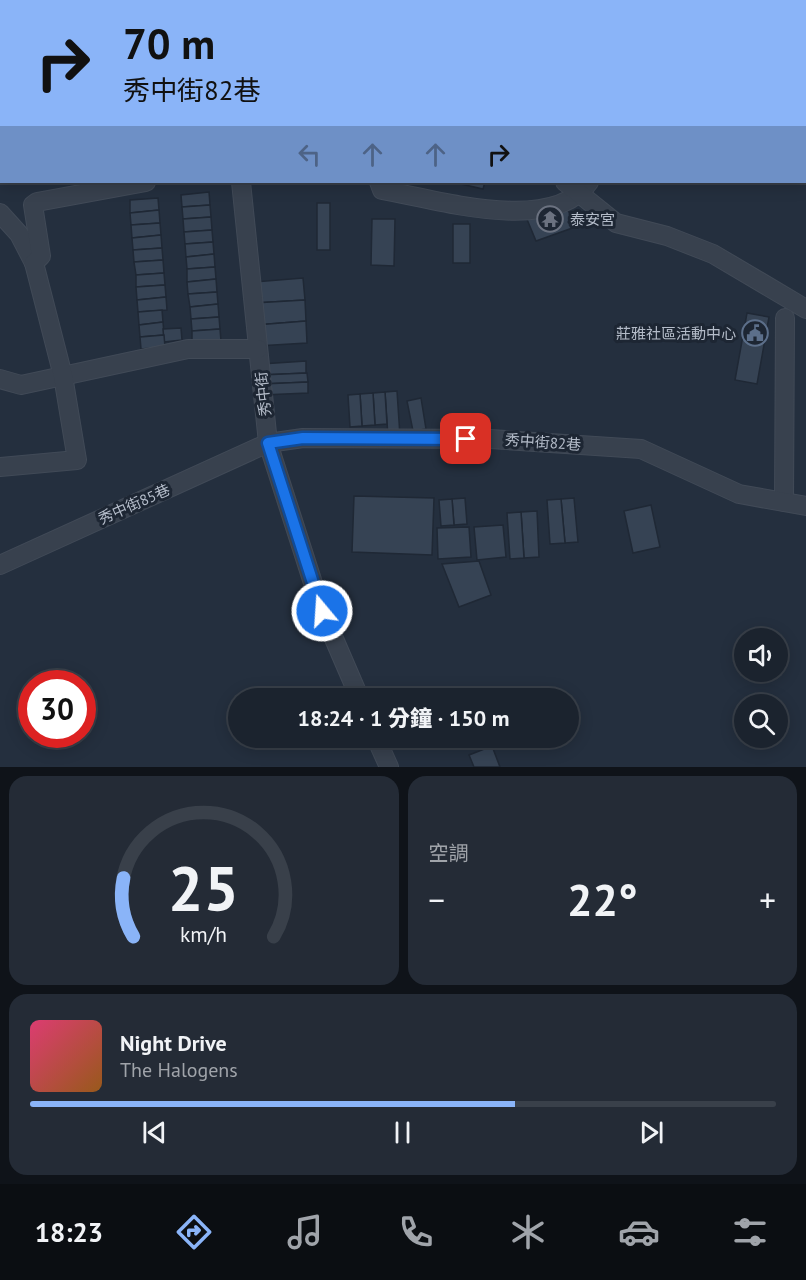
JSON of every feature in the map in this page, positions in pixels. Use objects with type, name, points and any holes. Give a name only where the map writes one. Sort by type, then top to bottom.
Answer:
[{"type":"street","points":[[34,263],[41,256],[33,205],[37,202],[141,183]]},
{"type":"street","name":"秀中街","points":[[241,183],[268,443],[322,611],[355,688]]},
{"type":"street","points":[[379,183],[382,190],[505,211],[534,210],[558,205],[585,187]]},
{"type":"street","points":[[569,183],[585,187],[616,223],[667,237],[713,254],[806,309]]},
{"type":"street","points":[[0,213],[19,234],[34,263],[63,376],[77,460],[0,467]]},
{"type":"street","points":[[784,502],[785,318]]},
{"type":"street","points":[[0,379],[21,385],[188,349],[258,349]]},
{"type":"street","name":"秀中街82巷","points":[[268,443],[303,438],[490,439],[641,449],[739,494],[806,506]]},
{"type":"street","name":"秀中街85巷","points":[[0,565],[268,443]]},
{"type":"street","points":[[380,748],[389,767]]},
{"type":"building","points":[[462,183],[485,183],[483,189]]},
{"type":"building","points":[[209,192],[210,205],[182,207],[181,195]]},
{"type":"building","name":"泰安宮","points":[[558,195],[578,226],[536,241],[524,212]]},
{"type":"building","points":[[158,198],[159,210],[130,213],[130,200]]},
{"type":"building","points":[[317,203],[330,203],[330,250],[317,250]]},
{"type":"building","points":[[210,205],[211,217],[183,219],[182,207]]},
{"type":"building","points":[[159,210],[160,223],[131,225],[130,213]]},
{"type":"building","points":[[211,217],[212,230],[184,232],[183,219]]},
{"type":"building","points":[[372,219],[395,219],[394,266],[371,265]]},
{"type":"building","points":[[160,223],[161,235],[132,238],[131,225]]},
{"type":"building","points":[[453,224],[470,224],[470,263],[453,263]]},
{"type":"building","points":[[212,230],[213,242],[185,244],[184,232]]},
{"type":"building","points":[[161,235],[162,248],[133,250],[132,238]]},
{"type":"building","points":[[213,242],[214,254],[186,257],[185,244]]},
{"type":"building","points":[[162,248],[163,260],[134,262],[133,250]]},
{"type":"building","points":[[214,254],[215,267],[187,269],[186,257]]},
{"type":"building","points":[[163,260],[164,273],[136,275],[134,262]]},
{"type":"building","points":[[215,267],[216,279],[187,282],[187,269]]},
{"type":"building","points":[[164,273],[165,285],[136,287],[136,275]]},
{"type":"building","points":[[303,278],[305,300],[254,303],[253,282]]},
{"type":"building","points":[[216,279],[217,292],[188,294],[187,282]]},
{"type":"building","points":[[165,285],[166,297],[137,300],[136,287]]},
{"type":"building","points":[[217,292],[218,304],[190,307],[188,294]]},
{"type":"building","points":[[166,297],[167,310],[138,312],[137,300]]},
{"type":"building","points":[[305,300],[306,321],[256,325],[254,303]]},
{"type":"building","points":[[218,304],[219,317],[191,319],[190,307]]},
{"type":"building","points":[[162,310],[163,322],[139,325],[138,312]]},
{"type":"building","name":"莊雅社區活動中心","points":[[747,313],[769,317],[757,384],[735,380]]},
{"type":"building","points":[[219,317],[220,329],[192,331],[191,319]]},
{"type":"building","points":[[306,321],[307,343],[257,346],[256,325]]},
{"type":"building","points":[[163,322],[164,335],[140,337],[139,325]]},
{"type":"building","points":[[181,328],[182,340],[164,342],[163,329]]},
{"type":"building","points":[[220,329],[221,341],[192,344],[192,331]]},
{"type":"building","points":[[164,335],[165,347],[141,349],[140,337]]},
{"type":"building","points":[[306,361],[306,373],[261,375],[261,364]]},
{"type":"building","points":[[307,373],[308,382],[262,384],[261,375]]},
{"type":"building","points":[[308,382],[308,393],[262,395],[262,384]]},
{"type":"building","points":[[397,391],[400,436],[388,437],[385,392]]},
{"type":"building","points":[[385,392],[387,424],[375,425],[373,393]]},
{"type":"building","points":[[373,393],[375,425],[362,426],[360,394]]},
{"type":"building","points":[[360,394],[362,426],[350,427],[348,395]]},
{"type":"building","points":[[421,398],[426,429],[413,431],[407,401]]},
{"type":"building","points":[[354,496],[434,498],[432,555],[352,552]]},
{"type":"building","points":[[465,498],[467,524],[454,525],[452,499]]},
{"type":"building","points":[[574,498],[578,542],[565,543],[561,499]]},
{"type":"building","points":[[452,499],[454,525],[441,526],[439,500]]},
{"type":"building","points":[[561,499],[565,543],[550,544],[547,500]]},
{"type":"building","points":[[651,505],[660,547],[633,553],[624,511]]},
{"type":"building","points":[[537,511],[539,557],[524,558],[521,512]]},
{"type":"building","points":[[521,512],[524,558],[510,559],[507,513]]},
{"type":"building","points":[[503,525],[506,557],[477,560],[474,527]]},
{"type":"building","points":[[469,527],[471,557],[438,559],[437,528]]},
{"type":"building","points":[[479,561],[491,595],[459,607],[442,564]]},
{"type":"building","points":[[493,748],[500,767],[474,767],[469,755]]},
{"type":"place","name":"泰安宮","points":[[550,219]]},
{"type":"place","name":"莊雅社區活動中心","points":[[755,333]]},
{"type":"route","points":[[322,611],[268,443],[303,438],[466,439]]}]
